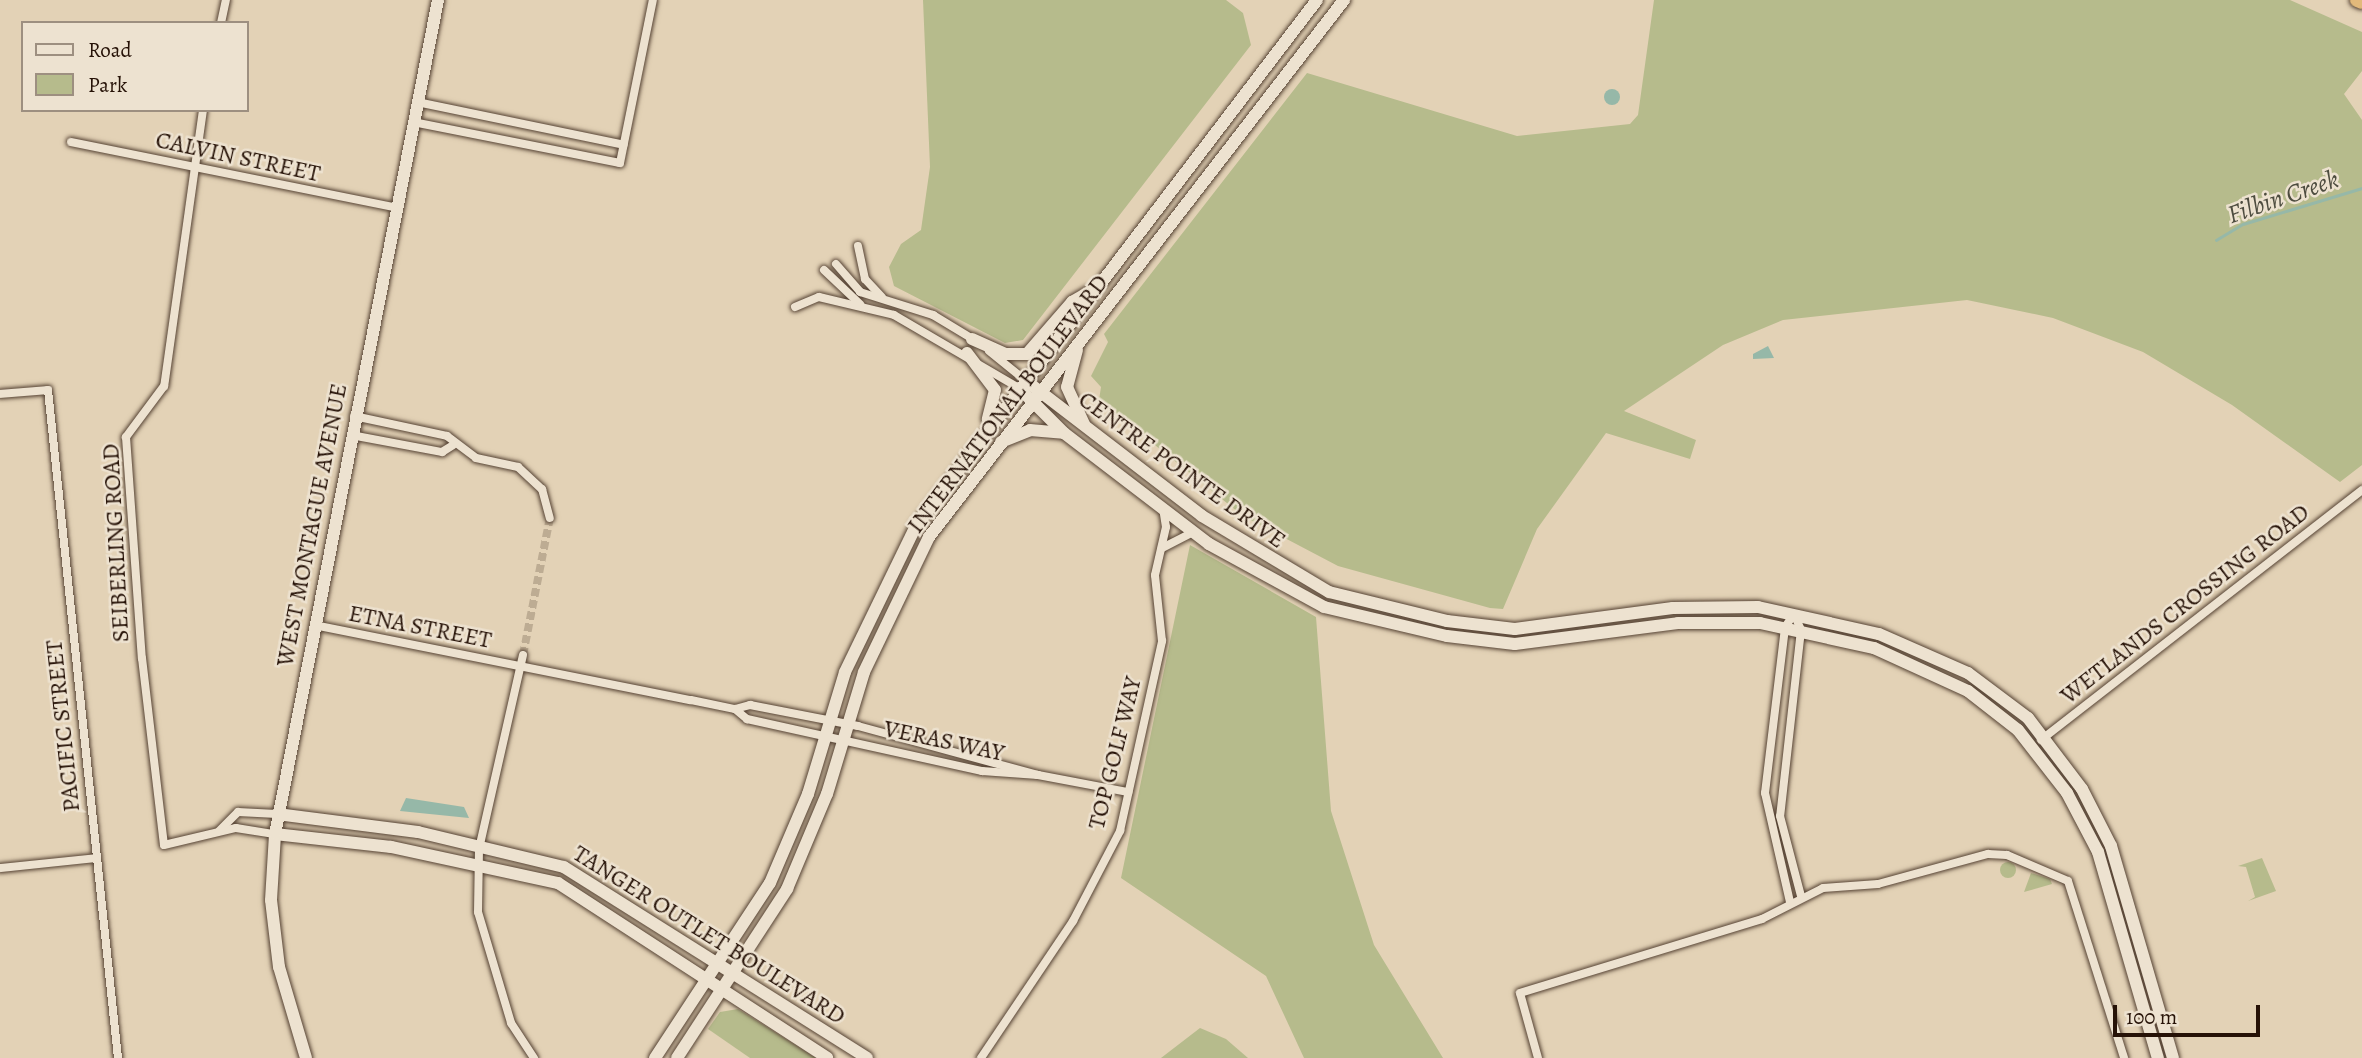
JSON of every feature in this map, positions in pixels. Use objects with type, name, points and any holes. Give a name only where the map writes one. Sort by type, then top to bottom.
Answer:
[{"type":"highway","points":[[2357,0],[2362,2]]},
{"type":"street","points":[[221,21],[226,0]]},
{"type":"street","name":"WEST MONTAGUE AVENUE","points":[[306,1058],[279,967],[271,900],[277,814],[438,0]]},
{"type":"street","points":[[413,122],[620,163],[653,0]]},
{"type":"street","name":"INTERNATIONAL BOULEVARD","points":[[656,1058],[770,883],[879,591],[916,526],[979,439],[1317,0]]},
{"type":"street","name":"INTERNATIONAL BOULEVARD","points":[[677,1058],[735,974],[787,889],[892,604],[929,537],[997,444],[1207,181],[1344,0]]},
{"type":"street","points":[[417,102],[624,145]]},
{"type":"street","name":"SEIBERLING ROAD","points":[[203,112],[191,166],[164,386],[126,436],[127,480],[164,845],[219,831],[275,834]]},
{"type":"street","name":"CALVIN STREET","points":[[71,142],[397,208]]},
{"type":"street","points":[[858,246],[865,279],[885,299]]},
{"type":"street","points":[[836,264],[860,292],[933,315],[972,339],[1005,354],[1027,354],[1072,302],[1096,288]]},
{"type":"street","points":[[824,270],[864,307]]},
{"type":"street","points":[[795,307],[819,297],[864,307],[918,326],[1022,384]]},
{"type":"street","points":[[972,339],[1022,384]]},
{"type":"street","points":[[1079,343],[1068,387],[1088,430]]},
{"type":"street","points":[[967,353],[995,390],[979,439]]},
{"type":"street","name":"CENTRE POINTE DRIVE","points":[[1022,384],[1040,392],[1226,532],[1329,592],[1447,621],[1516,629],[1716,606],[1794,614],[1880,634],[1942,658],[2028,718],[2082,789],[2111,846],[2173,1058]]},
{"type":"street","name":"CENTRE POINTE DRIVE","points":[[1022,384],[1031,403],[1064,433],[1215,548],[1242,566],[1314,603],[1363,619],[1515,644],[1678,622],[1785,627],[1917,663],[1968,691],[2031,747],[2067,793],[2098,852],[2158,1058]]},
{"type":"street","name":"PACIFIC STREET","points":[[0,394],[48,390],[118,1058]]},
{"type":"street","points":[[354,416],[447,436],[453,445],[532,476],[550,518]]},
{"type":"street","points":[[997,444],[1030,430],[1064,433]]},
{"type":"street","points":[[351,435],[442,452],[453,445]]},
{"type":"street","name":"WETLANDS CROSSING ROAD","points":[[2031,747],[2362,491]]},
{"type":"street","name":"TOP GOLF WAY","points":[[981,1058],[1073,920],[1120,831],[1162,640],[1156,575],[1162,548],[1163,509]]},
{"type":"street","points":[[1162,548],[1193,532]]},
{"type":"street","points":[[1790,902],[1765,793],[1785,627],[1794,614]]},
{"type":"street","points":[[1794,614],[1801,630],[1780,816],[1801,896]]},
{"type":"street","name":"ETNA STREET","points":[[314,625],[735,709]]},
{"type":"street","points":[[523,655],[480,845],[478,912],[493,971],[512,1023],[534,1058]]},
{"type":"street","name":"VERAS WAY","points":[[735,709],[750,705],[830,721],[1038,775],[1128,792]]},
{"type":"street","name":"VERAS WAY","points":[[735,709],[747,719],[1004,775],[1038,775]]},
{"type":"street","name":"SEIBERLING ROAD","points":[[219,831],[238,811],[277,814]]},
{"type":"street","name":"TANGER OUTLET BOULEVARD","points":[[277,814],[480,845],[574,872],[867,1058]]},
{"type":"street","name":"TANGER OUTLET BOULEVARD","points":[[275,834],[479,863],[567,887],[827,1058]]},
{"type":"street","points":[[1538,1058],[1520,993],[1762,919],[1801,896],[1878,884],[1988,855],[2060,874],[2075,893],[2124,1058]]},
{"type":"street","points":[[0,868],[96,858]]},
{"type":"green space","points":[[923,0],[1226,0],[1243,13],[1251,45],[1023,340],[1005,343],[894,286],[889,267],[901,244],[921,230],[930,167]]},
{"type":"green space","points":[[1654,0],[2290,0],[2362,32],[2362,71],[2344,94],[2362,120],[2362,465],[2340,482],[2232,405],[2143,352],[2053,318],[1967,300],[1783,320],[1723,345],[1624,411],[1696,440],[1690,459],[1606,433],[1537,529],[1503,609],[1490,608],[1338,566],[1243,516],[1099,400],[1101,387],[1091,376],[1108,342],[1104,334],[1307,73],[1517,136],[1630,124],[1638,115]]},
{"type":"green space","points":[[1190,545],[1316,617],[1331,811],[1374,945],[1443,1058],[1304,1058],[1266,976],[1121,878]]},
{"type":"green space","points":[[2262,858],[2276,891],[2248,901],[2255,897],[2246,867],[2238,866]]},
{"type":"green space","points":[[2008,862],[2016,870],[2008,878],[2000,870]]},
{"type":"green space","points":[[2031,873],[2050,879],[2052,884],[2024,892]]},
{"type":"green space","points":[[738,1009],[816,1058],[750,1058],[708,1029],[720,1012]]},
{"type":"green space","points":[[1200,1028],[1226,1039],[1248,1058],[1161,1058]]},
{"type":"shaded area","points":[[1612,89],[1618,91],[1618,103],[1612,105],[1606,103],[1604,97],[1606,91]]},
{"type":"shaded area","points":[[1768,346],[1774,358],[1753,359],[1753,354]]},
{"type":"shaded area","points":[[406,798],[464,807],[469,818],[400,811]]},
{"type":"waterway","name":"Filbin Creek","points":[[2216,240],[2243,224],[2362,188]]},
{"type":"tunnel","points":[[523,655],[550,518]]}]
